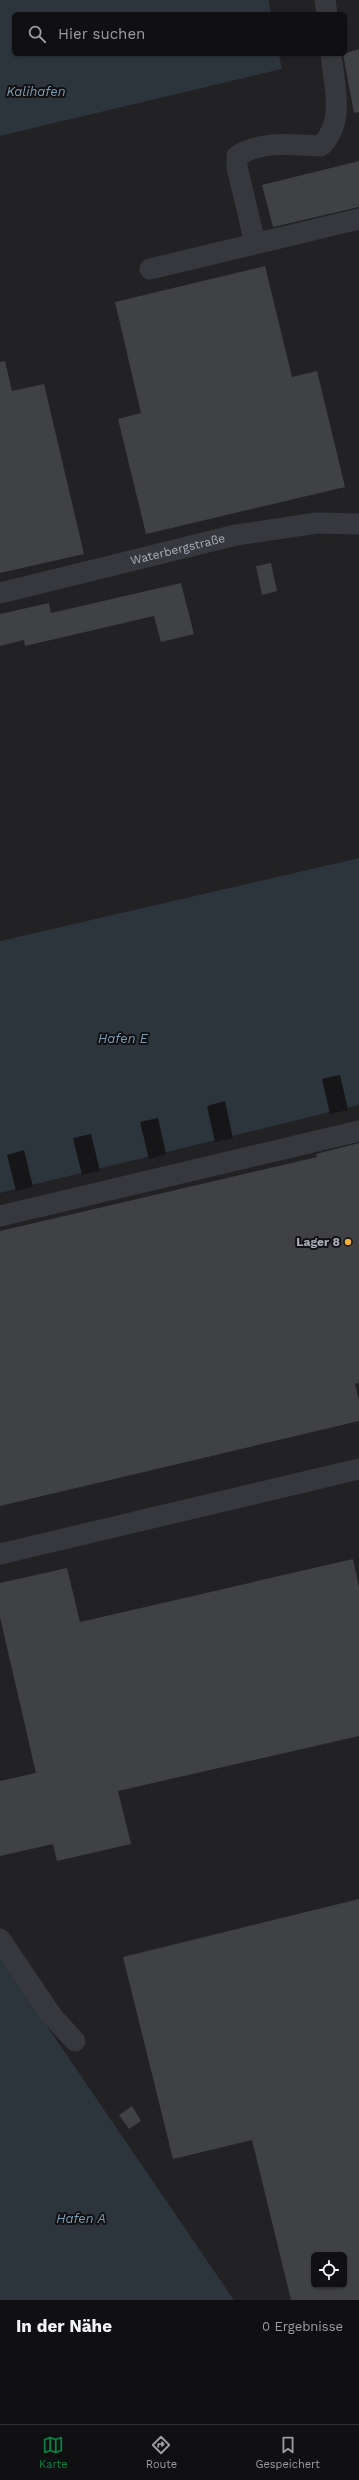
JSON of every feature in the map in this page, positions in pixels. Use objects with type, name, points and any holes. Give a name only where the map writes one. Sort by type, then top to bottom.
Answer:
[{"type":"street","points":[[325,0],[327,12]]},
{"type":"street","points":[[255,243],[237,167],[237,156],[248,149],[278,144],[321,146],[331,136],[336,123],[331,56]]},
{"type":"street","points":[[150,269],[359,219]]},
{"type":"street","name":"Waterbergstraße","points":[[0,593],[236,535],[317,523],[359,524]]},
{"type":"street","points":[[0,1216],[359,1131]]},
{"type":"street","points":[[0,1554],[359,1469]]},
{"type":"street","points":[[0,1939],[52,2016],[74,2041]]},
{"type":"shaded area","points":[[269,0],[359,0],[359,858],[0,941],[0,136],[282,69],[279,56],[347,56],[347,12],[271,12]]},
{"type":"shaded area","points":[[359,1105],[359,2300],[234,2300],[0,1957],[0,1193]]},
{"type":"water","name":"Kalihafen","points":[[0,0],[269,0],[271,12],[12,12],[12,56],[279,56],[282,69],[0,136]]},
{"type":"water","name":"Hafen E","points":[[359,858],[359,1105],[0,1193],[0,941]]},
{"type":"water","name":"Hafen A","points":[[0,1957],[234,2300],[0,2300]]},
{"type":"pier","points":[[340,1075],[348,1110],[330,1114],[322,1079]]},
{"type":"pier","points":[[225,1101],[233,1138],[215,1142],[207,1106]]},
{"type":"pier","points":[[158,1118],[166,1154],[149,1159],[140,1122]]},
{"type":"pier","points":[[91,1134],[100,1171],[82,1175],[73,1138]]},
{"type":"pier","points":[[24,1150],[33,1187],[16,1191],[7,1155]]},
{"type":"building","points":[[359,49],[359,112],[354,113],[343,56],[347,56],[347,53]]},
{"type":"building","points":[[359,161],[359,207],[273,227],[262,185]]},
{"type":"building","points":[[265,266],[292,377],[317,371],[345,487],[146,534],[118,419],[141,413],[115,302]]},
{"type":"building","points":[[5,361],[12,391],[44,384],[84,554],[0,573],[0,362]]},
{"type":"building","points":[[271,563],[277,591],[262,595],[256,566]]},
{"type":"building","points":[[181,583],[194,634],[161,642],[154,616],[25,646],[24,640],[0,646],[0,614],[49,603],[51,613]]},
{"type":"building","points":[[359,1143],[359,1383],[355,1384],[359,1401],[359,1421],[0,1506],[0,1231],[317,1157],[316,1154]]},
{"type":"building","points":[[353,1559],[359,1587],[359,1736],[118,1791],[131,1844],[57,1861],[53,1844],[0,1856],[0,1781],[36,1773],[0,1617],[0,1583],[67,1568],[80,1622]]},
{"type":"building","points":[[359,1899],[359,2300],[291,2300],[252,2140],[173,2159],[123,1957]]},
{"type":"building","points":[[132,2106],[141,2121],[129,2129],[119,2115]]},
{"type":"place","name":"Lager 8","points":[[348,1242]]}]
